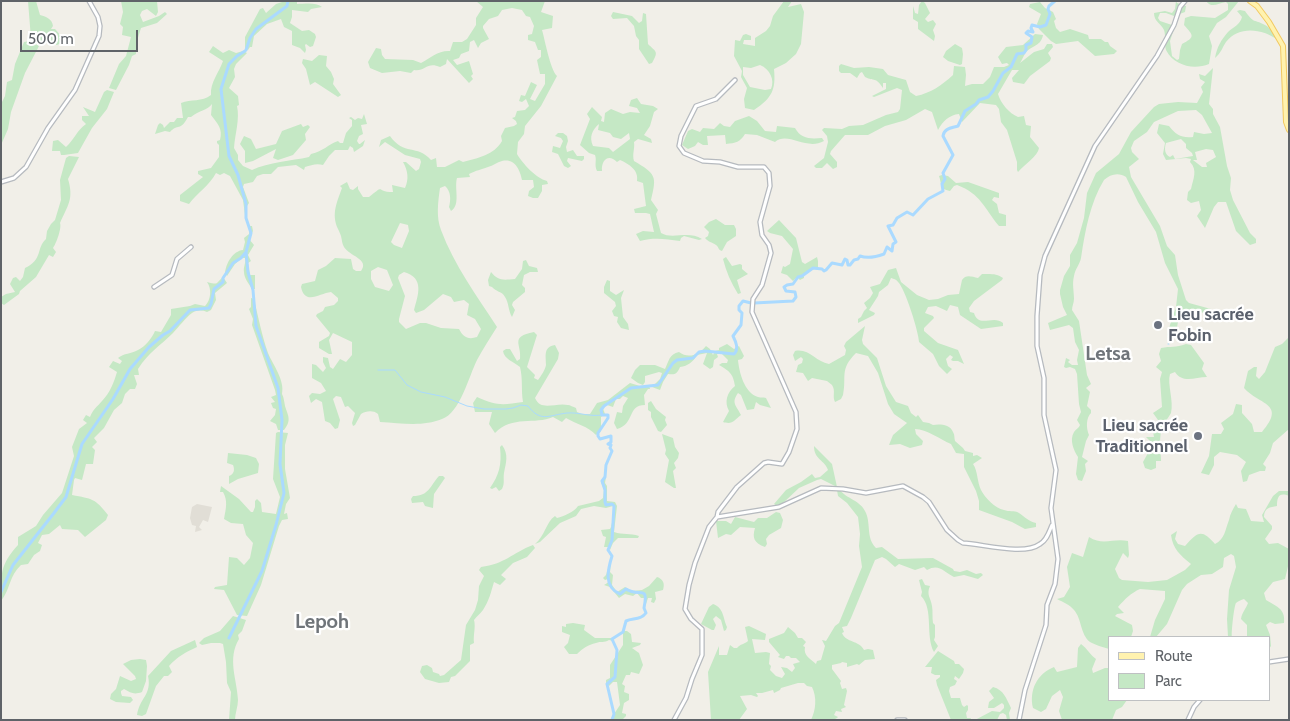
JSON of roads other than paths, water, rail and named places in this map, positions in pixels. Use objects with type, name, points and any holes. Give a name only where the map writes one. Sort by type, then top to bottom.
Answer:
[{"type":"main road","points":[[1250,1],[1257,6],[1269,22],[1283,46],[1286,122],[1289,130]]},
{"type":"street","points":[[1,182],[14,178],[26,167],[48,128],[75,90],[99,36],[100,26],[98,17],[88,1]]},
{"type":"street","points":[[1020,720],[1025,690],[1045,630],[1047,605],[1055,580],[1058,556],[1051,508],[1056,470],[1044,415],[1044,378],[1037,346],[1041,270],[1065,210],[1095,146],[1157,56],[1174,25],[1184,1]]},
{"type":"street","points":[[674,720],[686,698],[702,654],[702,629],[687,613],[686,606],[695,563],[709,527],[737,487],[760,466],[768,462],[782,464],[789,452],[798,424],[793,404],[752,312],[753,299],[762,285],[771,253],[769,245],[762,235],[760,222],[770,186],[770,172],[764,167],[738,167],[720,162],[702,161],[684,153],[679,146],[681,136],[696,106],[716,99],[735,80]]},
{"type":"street","points":[[154,287],[172,275],[177,259],[191,247]]},
{"type":"street","points":[[717,516],[779,507],[821,488],[866,493],[901,486],[909,488],[929,502],[946,530],[964,543],[1015,550],[1032,548],[1040,545],[1046,539],[1053,523]]},
{"type":"street","points":[[1270,662],[1289,660]]},
{"type":"street","points":[[1188,720],[1199,701]]},
{"type":"street","points":[[897,720],[905,720]]},
{"type":"waterway","points":[[246,50],[250,38],[256,29],[287,6],[288,1]]},
{"type":"waterway","points":[[754,303],[793,301],[796,297],[795,292],[786,291],[784,287],[793,284],[798,277],[813,268],[824,271],[832,263],[842,265],[845,259],[848,265],[850,265],[860,256],[872,257],[884,254],[887,247],[892,251],[893,244],[896,242],[888,226],[893,225],[897,218],[907,212],[913,215],[928,199],[943,191],[942,184],[945,179],[943,173],[953,155],[943,136],[945,131],[958,126],[965,111],[979,100],[988,97],[1003,73],[1011,67],[1017,54],[1024,53],[1026,45],[1031,43],[1032,37],[1026,33],[1028,31],[1033,32],[1032,25],[1040,27],[1046,25],[1050,14],[1049,6],[1055,1]]},
{"type":"waterway","points":[[1,592],[13,565],[66,497],[82,444],[113,399],[130,369],[149,347],[170,331],[190,310],[209,308],[214,289],[223,282],[223,278],[233,263],[246,252],[251,233],[246,218],[246,204],[238,175],[229,156],[221,89],[229,64],[245,51]]},
{"type":"waterway","points":[[229,638],[262,571],[284,493],[280,464],[282,420],[278,388],[256,326],[253,290],[248,272],[246,252]]},
{"type":"waterway","points":[[612,720],[614,714],[607,684],[615,677],[617,650],[612,639],[623,632],[626,621],[639,618],[646,613],[644,593],[626,589],[620,594],[611,587],[609,582],[608,572],[612,556],[608,550],[612,540],[614,506],[612,504],[606,505],[602,481],[605,477],[606,465],[612,451],[611,445],[608,444],[611,442],[611,436],[600,439],[598,436],[608,418],[608,415],[602,415],[601,410],[631,388],[658,385],[677,360],[693,358],[699,352],[705,351],[734,354],[737,348],[733,336],[741,325],[742,313],[739,310],[739,306],[743,301],[751,303]]},
{"type":"waterway","points":[[378,370],[395,370],[407,385],[421,392],[445,397],[467,406],[484,409],[506,409],[521,405],[528,406],[537,415],[546,417],[567,413],[602,415]]},
{"type":"place","name":"Lieu sacrée Fobin","points":[[1158,325]]},
{"type":"place","name":"Lieu sacrée Traditionnel","points":[[1198,436]]},
{"type":"district","name":"Letsa","points":[[1108,354]]},
{"type":"district","name":"Lepoh","points":[[322,622]]}]
